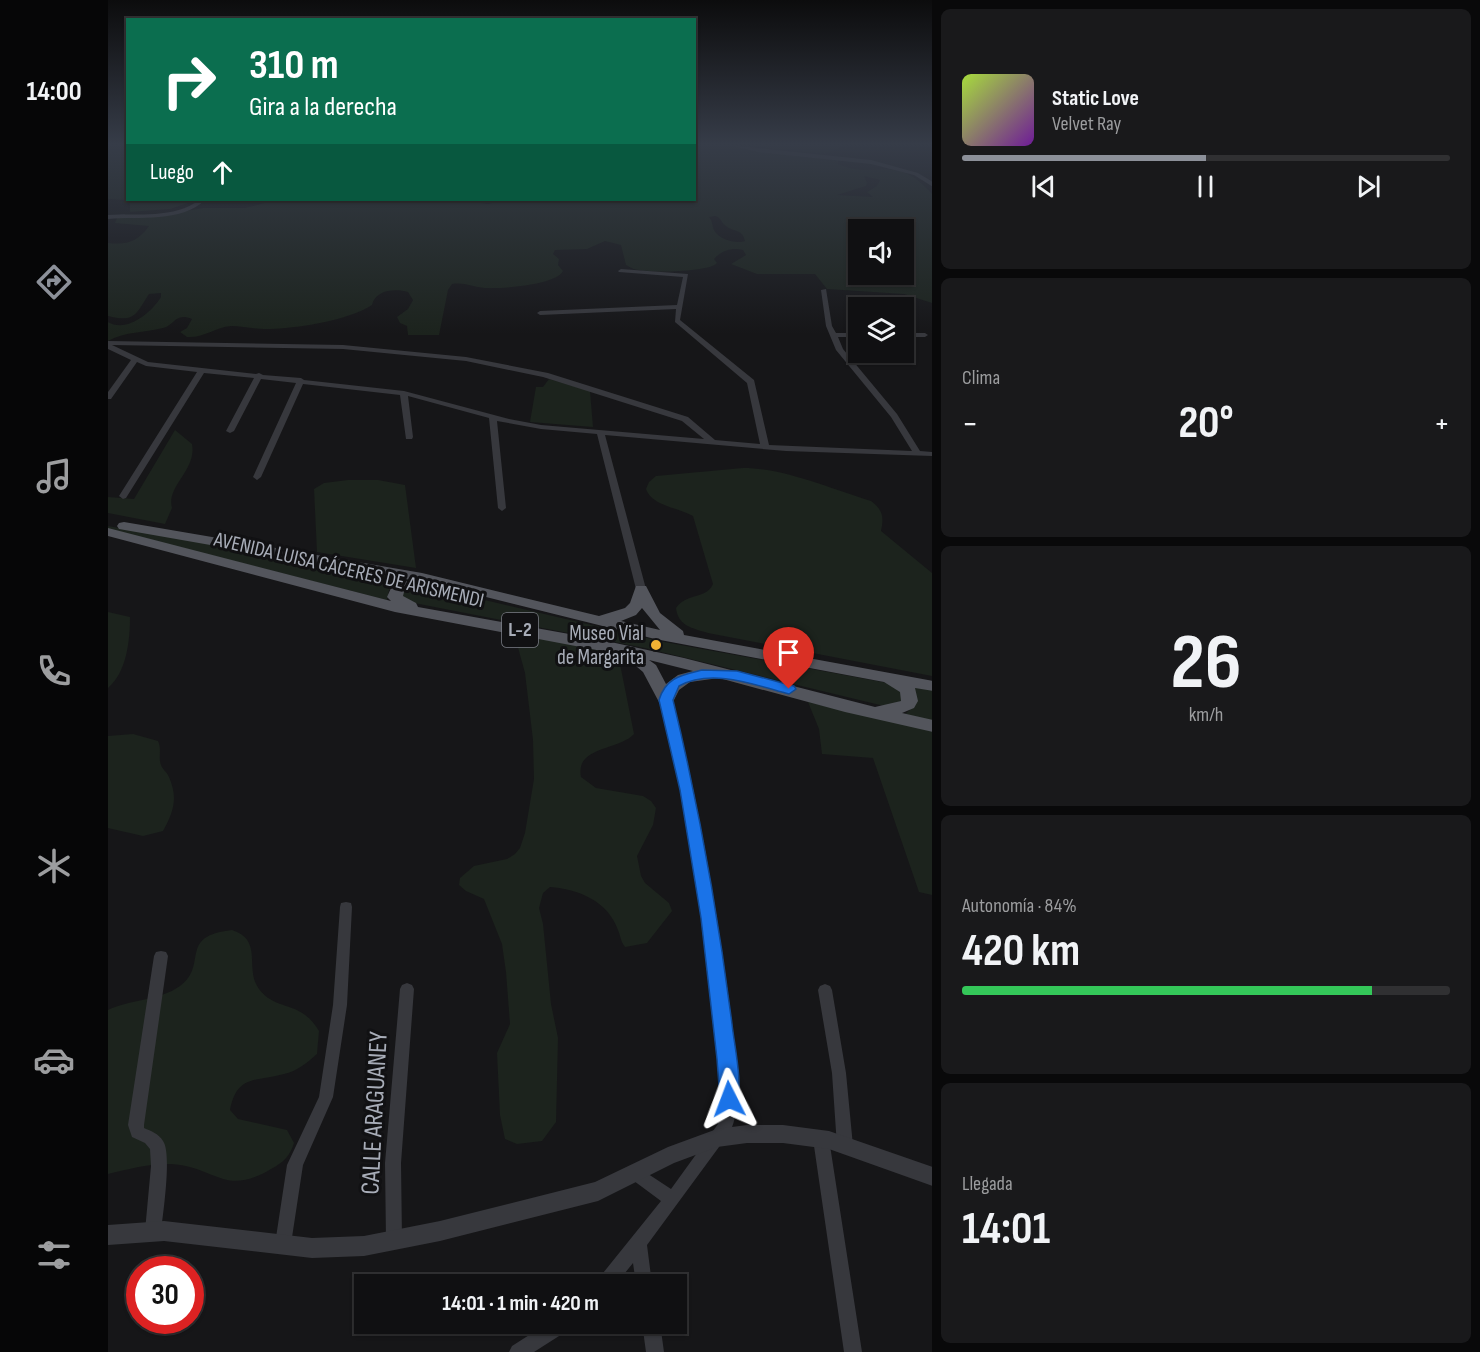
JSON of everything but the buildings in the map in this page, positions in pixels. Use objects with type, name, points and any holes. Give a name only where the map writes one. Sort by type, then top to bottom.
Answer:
[{"type":"main road","name":"AVENIDA LUISA CÁCERES DE ARISMENDI","points":[[108,523],[422,577],[697,643],[932,686]]},
{"type":"main road","name":"AVENIDA LUISA CÁCERES DE ARISMENDI","points":[[108,532],[385,604],[618,648],[932,726]]},
{"type":"main road","points":[[500,627],[412,607],[397,600],[395,593],[401,586],[426,584],[557,610]]},
{"type":"main road","points":[[587,617],[626,615],[637,605],[641,590]]},
{"type":"main road","points":[[641,590],[648,609],[657,622],[697,643]]},
{"type":"main road","points":[[618,648],[634,656],[650,669],[666,700]]},
{"type":"main road","points":[[845,706],[894,710],[909,705],[911,699],[907,689],[900,684],[849,670]]},
{"type":"main road","points":[[666,700],[669,689],[683,678],[702,674],[737,676]]},
{"type":"street","points":[[108,217],[176,212],[189,208]]},
{"type":"street","points":[[621,271],[686,275],[677,321],[751,382],[765,447]]},
{"type":"street","points":[[824,290],[829,326],[840,350],[894,416],[917,453]]},
{"type":"street","points":[[540,313],[680,307]]},
{"type":"street","points":[[914,334],[925,334]]},
{"type":"street","points":[[832,335],[848,335]]},
{"type":"street","points":[[108,345],[323,346],[449,356],[544,375],[685,419],[712,442]]},
{"type":"street","points":[[108,345],[135,360],[404,393],[541,428],[765,447],[932,454]]},
{"type":"street","points":[[108,397],[135,360]]},
{"type":"street","points":[[123,496],[202,370]]},
{"type":"street","points":[[230,431],[259,375]]},
{"type":"street","points":[[257,477],[301,380]]},
{"type":"street","points":[[404,393],[409,437]]},
{"type":"street","points":[[493,417],[502,507]]},
{"type":"street","points":[[601,434],[641,590]]},
{"type":"street","points":[[613,1274],[717,1138],[725,1127],[729,1115],[727,1059],[710,918],[688,796],[666,700]]},
{"type":"street","points":[[283,1244],[295,1165],[326,1097],[340,1005],[346,907]]},
{"type":"street","points":[[153,1231],[158,1146],[150,1138],[137,1132],[136,1125],[161,956]]},
{"type":"street","name":"CALLE ARAGUANEY","points":[[394,1240],[393,1163],[407,989]]},
{"type":"street","points":[[825,990],[839,1074],[845,1146]]},
{"type":"street","points":[[108,1235],[164,1231],[312,1248],[364,1246],[440,1231],[598,1191],[668,1156],[717,1138],[764,1133],[821,1139],[932,1177]]},
{"type":"street","points":[[821,1139],[853,1352]]},
{"type":"street","points":[[636,1173],[672,1199]]},
{"type":"street","points":[[638,1243],[643,1274]]},
{"type":"street","points":[[522,1351],[548,1334]]},
{"type":"street","points":[[653,1334],[655,1352]]},
{"type":"shaded area","points":[[130,208],[173,208],[170,209],[130,212]]},
{"type":"shaded area","points":[[202,208],[932,208],[932,303],[904,294],[827,289],[815,274],[757,274],[731,264],[746,255],[743,250],[739,249],[723,252],[714,259],[717,263],[704,268],[668,271],[637,270],[626,265],[621,245],[605,241],[587,249],[555,250],[553,254],[559,259],[558,265],[563,271],[550,280],[515,287],[493,288],[452,284],[448,290],[439,335],[408,335],[407,326],[400,323],[397,317],[408,309],[413,300],[408,292],[397,290],[381,293],[372,305],[349,316],[305,326],[260,329],[231,326],[199,336],[187,337],[180,332],[187,328],[192,319],[182,317],[163,328],[128,334],[108,341],[108,322],[123,325],[138,320],[161,297],[161,293],[149,294],[137,312],[129,317],[108,316],[108,243],[136,239],[149,226],[115,223],[117,218]],"holes":[[[709,217],[719,218],[726,226],[742,234],[745,241],[724,239],[716,233]]]},
{"type":"shaded area","points":[[549,379],[590,391],[593,427],[530,422],[536,387],[543,387]]},
{"type":"shaded area","points":[[175,430],[192,444],[192,453],[190,462],[173,492],[172,508],[165,524],[108,513],[108,497],[134,499]]},
{"type":"shaded area","points":[[743,468],[775,471],[807,480],[871,501],[878,508],[882,518],[881,531],[932,573],[932,676],[708,633],[683,623],[676,608],[685,600],[706,592],[713,584],[693,516],[659,503],[649,495],[646,489],[649,482],[656,476]]},
{"type":"shaded area","points":[[378,480],[405,485],[416,568],[317,552],[314,489],[324,483]]},
{"type":"shaded area","points":[[108,526],[405,579],[389,590],[387,600],[108,529]]},
{"type":"shaded area","name":"Museo Vial de Margarita","points":[[421,585],[664,642],[888,683],[898,687],[905,700],[886,706],[880,705],[645,648],[404,601],[400,592]]},
{"type":"shaded area","points":[[108,612],[130,617],[128,645],[123,665],[108,688]]},
{"type":"shaded area","points":[[514,633],[618,654],[634,734],[618,744],[591,754],[584,760],[581,777],[596,788],[643,796],[656,808],[653,825],[637,856],[641,876],[645,883],[669,903],[672,911],[647,943],[625,947],[607,911],[591,898],[561,888],[550,887],[543,893],[539,908],[543,924],[551,1004],[558,1038],[556,1122],[542,1141],[517,1144],[505,1139],[500,1115],[497,1053],[510,1024],[502,944],[484,899],[466,891],[459,885],[460,878],[474,866],[507,859],[515,854],[520,848],[525,833],[534,779],[533,740],[525,673]]},
{"type":"shaded area","points":[[912,686],[932,689],[932,721],[905,714],[915,705]]},
{"type":"shaded area","points":[[808,702],[932,731],[932,895],[919,892],[873,758],[822,754],[819,729]]},
{"type":"shaded area","points":[[133,734],[158,741],[161,765],[169,777],[174,798],[170,817],[163,831],[143,836],[108,828],[108,736]]},
{"type":"shaded area","points":[[232,930],[248,941],[251,948],[253,973],[259,989],[273,1001],[304,1014],[319,1031],[317,1054],[293,1071],[256,1079],[243,1085],[237,1090],[230,1110],[238,1119],[287,1130],[294,1143],[291,1152],[276,1166],[255,1177],[242,1180],[231,1181],[187,1166],[171,1164],[148,1165],[108,1174],[108,1010],[163,995],[180,986],[193,969],[196,952],[205,938],[215,933]]},
{"type":"place","name":"Museo Vial de Margarita","points":[[656,645]]},
{"type":"route","points":[[729,1099],[727,1059],[710,918],[687,790],[666,700],[669,689],[675,683],[683,678],[702,674],[737,676],[789,689]]}]
